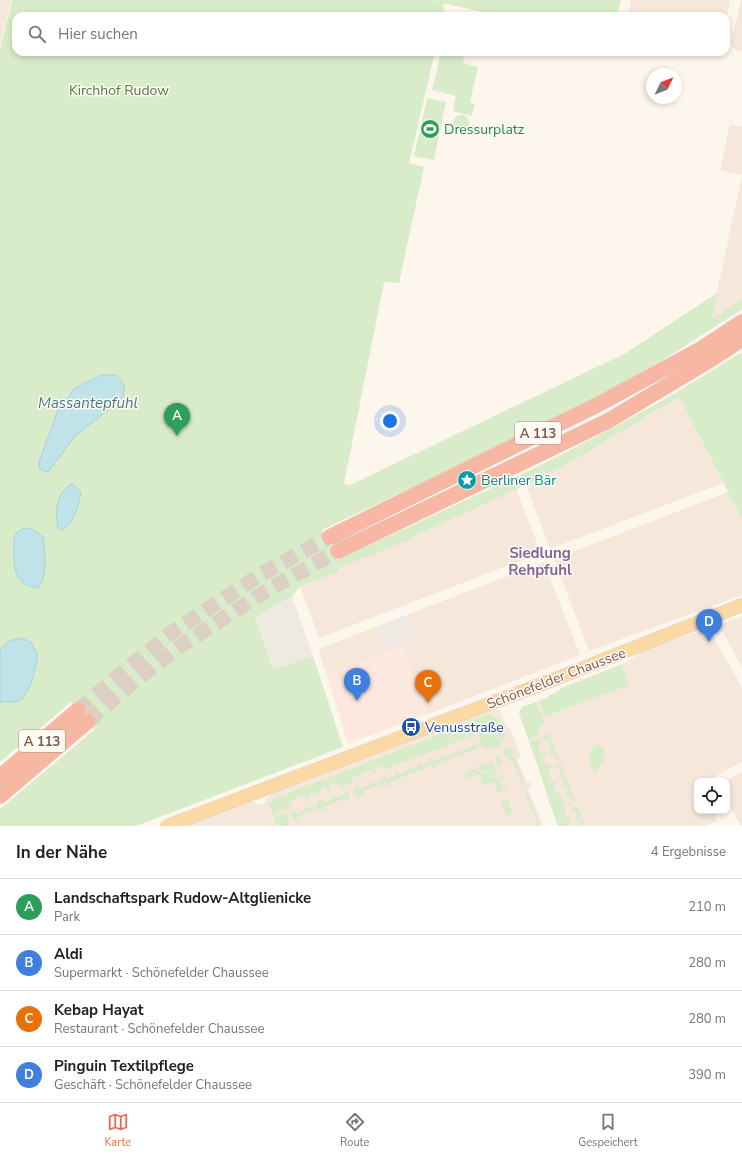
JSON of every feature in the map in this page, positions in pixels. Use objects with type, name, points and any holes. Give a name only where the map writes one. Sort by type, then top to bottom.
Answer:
[{"type":"highway","name":"A 113","points":[[330,537],[597,405],[701,349],[742,322]]},
{"type":"highway","name":"A 113","points":[[338,551],[608,421],[710,360],[742,339]]},
{"type":"highway","name":"A 113","points":[[0,777],[83,716],[0,796]]},
{"type":"main road","name":"Schönefelder Chaussee","points":[[167,826],[554,679],[742,605]]},
{"type":"shaded area","points":[[0,0],[11,0],[0,45]]},
{"type":"shaded area","points":[[630,0],[730,0],[728,12],[629,12]]},
{"type":"shaded area","points":[[741,0],[742,52],[735,50],[731,44]]},
{"type":"shaded area","points":[[730,124],[742,127],[742,175],[720,170]]},
{"type":"shaded area","points":[[742,175],[742,299],[711,320]]},
{"type":"shaded area","points":[[679,397],[723,483],[550,549],[526,485],[564,466]]},
{"type":"shaded area","points":[[516,489],[541,553],[319,638],[300,587],[338,572],[337,568],[410,538]]},
{"type":"shaded area","points":[[728,492],[742,519],[742,595],[589,651],[554,559]]},
{"type":"shaded area","points":[[544,562],[580,655],[428,714],[402,647],[327,676],[319,652],[321,648]]},
{"type":"shaded area","points":[[292,596],[313,656],[273,670],[255,618]]},
{"type":"shaded area","points":[[407,615],[416,638],[385,650],[376,627]]},
{"type":"shaded area","points":[[742,616],[742,668],[719,625]]},
{"type":"shaded area","points":[[703,630],[710,630],[742,688],[742,762],[714,778],[694,778],[694,814],[714,814],[717,821],[704,826],[558,826],[519,713],[522,707],[546,698],[562,688],[627,662],[644,650]]},
{"type":"shaded area","points":[[402,647],[428,714],[348,744],[327,676]]},
{"type":"shaded area","points":[[492,708],[493,710],[498,710],[501,712],[506,726],[512,732],[521,757],[517,759],[527,783],[530,782],[532,786],[528,788],[543,826],[182,826],[249,800],[250,802],[255,802],[257,805],[264,803],[266,802],[266,798],[270,795],[269,793]]},
{"type":"shaded area","points":[[742,772],[742,826],[730,806],[730,778]]},
{"type":"green space","name":"Kirchhof Rudow","points":[[12,0],[621,0],[618,12],[482,12],[443,3],[444,12],[12,12],[12,56],[434,56],[409,163],[424,167],[399,283],[384,282],[344,484],[350,485],[626,353],[717,293],[712,319],[742,299],[742,309],[687,345],[592,401],[324,529],[322,531],[337,560],[535,468],[613,428],[672,395],[742,352],[742,519],[679,397],[564,466],[410,538],[409,540],[338,568],[338,572],[300,587],[292,596],[255,618],[273,670],[313,656],[343,747],[136,826],[0,826],[0,809],[94,730],[71,702],[0,762],[0,49]]},
{"type":"green space","points":[[440,56],[464,56],[463,63],[478,67],[470,102],[475,104],[472,116],[453,111],[456,96],[432,90]]},
{"type":"green space","name":"Dressurplatz","points":[[427,98],[446,102],[434,160],[414,156]]},
{"type":"green space","points":[[458,115],[464,115],[469,120],[467,129],[464,131],[458,131],[453,126],[453,120]]},
{"type":"green space","points":[[620,665],[622,666],[629,685],[546,717],[539,700],[546,698],[562,688]]},
{"type":"green space","points":[[536,702],[545,722],[539,727],[538,736],[528,739],[519,713],[522,707]]},
{"type":"green space","points":[[488,714],[499,719],[506,737],[497,749],[483,748],[477,734],[384,770],[382,766],[374,768],[376,772],[374,774],[371,770],[361,774],[361,779],[358,775],[352,777],[353,782],[340,787],[338,782],[328,786],[330,791],[327,792],[325,787],[319,790],[320,794],[316,796],[314,792],[308,794],[309,797],[307,800],[304,796],[290,801],[292,805],[275,813],[277,816],[286,813],[289,821],[288,824],[284,826],[277,826],[269,804],[273,799]]},
{"type":"green space","points":[[549,734],[559,760],[557,761],[554,753],[550,754],[549,750],[552,748],[549,741],[546,742],[543,736]]},
{"type":"green space","points":[[540,738],[541,743],[537,745],[541,753],[545,752],[546,756],[542,757],[545,765],[549,764],[551,769],[548,771],[552,782],[556,781],[557,783],[553,785],[556,794],[560,793],[567,811],[564,812],[566,818],[569,817],[571,821],[567,822],[569,826],[558,826],[529,742]]},
{"type":"green space","points":[[477,744],[478,748],[436,764],[437,768],[433,769],[431,766],[390,782],[391,785],[388,787],[386,783],[364,791],[365,795],[358,798],[355,796],[353,790],[354,787],[358,786],[360,789],[370,785],[369,781],[371,780],[373,784],[383,780],[382,776],[385,775],[387,779],[396,775],[395,772],[397,770],[399,774],[408,770],[407,767],[410,766],[411,769],[418,766],[419,762],[422,765],[429,762],[428,759],[431,758],[432,761]]},
{"type":"green space","points":[[598,744],[603,748],[605,754],[602,758],[603,763],[595,773],[589,757],[591,749]]},
{"type":"green space","points":[[511,748],[524,784],[522,785],[513,761],[509,762],[502,751]]},
{"type":"green space","points":[[497,755],[503,764],[499,766],[508,790],[507,791],[495,760]]},
{"type":"green space","points":[[492,762],[499,778],[475,768]]},
{"type":"green space","points":[[561,764],[575,801],[569,804],[572,800],[570,795],[566,796],[565,793],[569,791],[566,785],[563,786],[562,784],[565,782],[563,776],[559,777],[558,775],[562,774],[559,767],[556,768],[555,766]]},
{"type":"green space","points":[[473,769],[500,780],[504,791],[497,793],[494,782],[484,785],[479,774],[467,778],[465,772]]},
{"type":"green space","points":[[526,788],[540,826],[538,826],[524,789]]},
{"type":"green space","points":[[343,791],[348,792],[350,798],[349,801],[346,798],[325,806],[326,810],[321,811],[320,808],[297,817],[298,820],[296,821],[293,819],[291,814],[293,810],[296,814],[305,810],[304,807],[306,805],[308,809],[319,805],[317,801],[322,799],[324,803],[332,800],[332,795],[336,798],[345,795]]},
{"type":"green space","points":[[507,799],[513,813],[506,816],[501,801]]},
{"type":"green space","points":[[576,806],[585,826],[582,826],[580,819],[576,821],[575,818],[578,816],[576,810],[572,811],[571,808]]},
{"type":"water","name":"Massantepfuhl","points":[[101,375],[115,375],[121,381],[124,386],[122,399],[75,436],[49,471],[44,472],[40,469],[39,462],[58,410],[75,388]]},
{"type":"water","points":[[72,484],[81,492],[80,497],[73,518],[62,530],[58,528],[58,503],[63,492]]},
{"type":"water","points":[[27,528],[34,530],[43,537],[45,571],[38,588],[24,584],[20,580],[15,569],[14,538],[18,532]]},
{"type":"water","points":[[22,638],[32,643],[37,655],[32,678],[25,696],[22,699],[14,702],[0,702],[0,649],[9,641]]},
{"type":"tunnel","points":[[78,710],[168,635],[260,575],[330,537]]},
{"type":"tunnel","points":[[88,721],[131,684],[179,647],[266,591],[338,551]]},
{"type":"place","name":"Dressurplatz","points":[[430,129]]},
{"type":"place","name":"Landschaftspark Rudow-Altglienicke","points":[[177,436]]},
{"type":"place","name":"Berliner Bär","points":[[467,480]]},
{"type":"place","name":"Pinguin Textilpflege","points":[[709,642]]},
{"type":"place","name":"Aldi","points":[[357,701]]},
{"type":"place","name":"Kebap Hayat","points":[[428,703]]},
{"type":"place","name":"Venusstraße","points":[[411,727]]},
{"type":"district","name":"Siedlung Rehpfuhl","points":[[540,562]]}]
